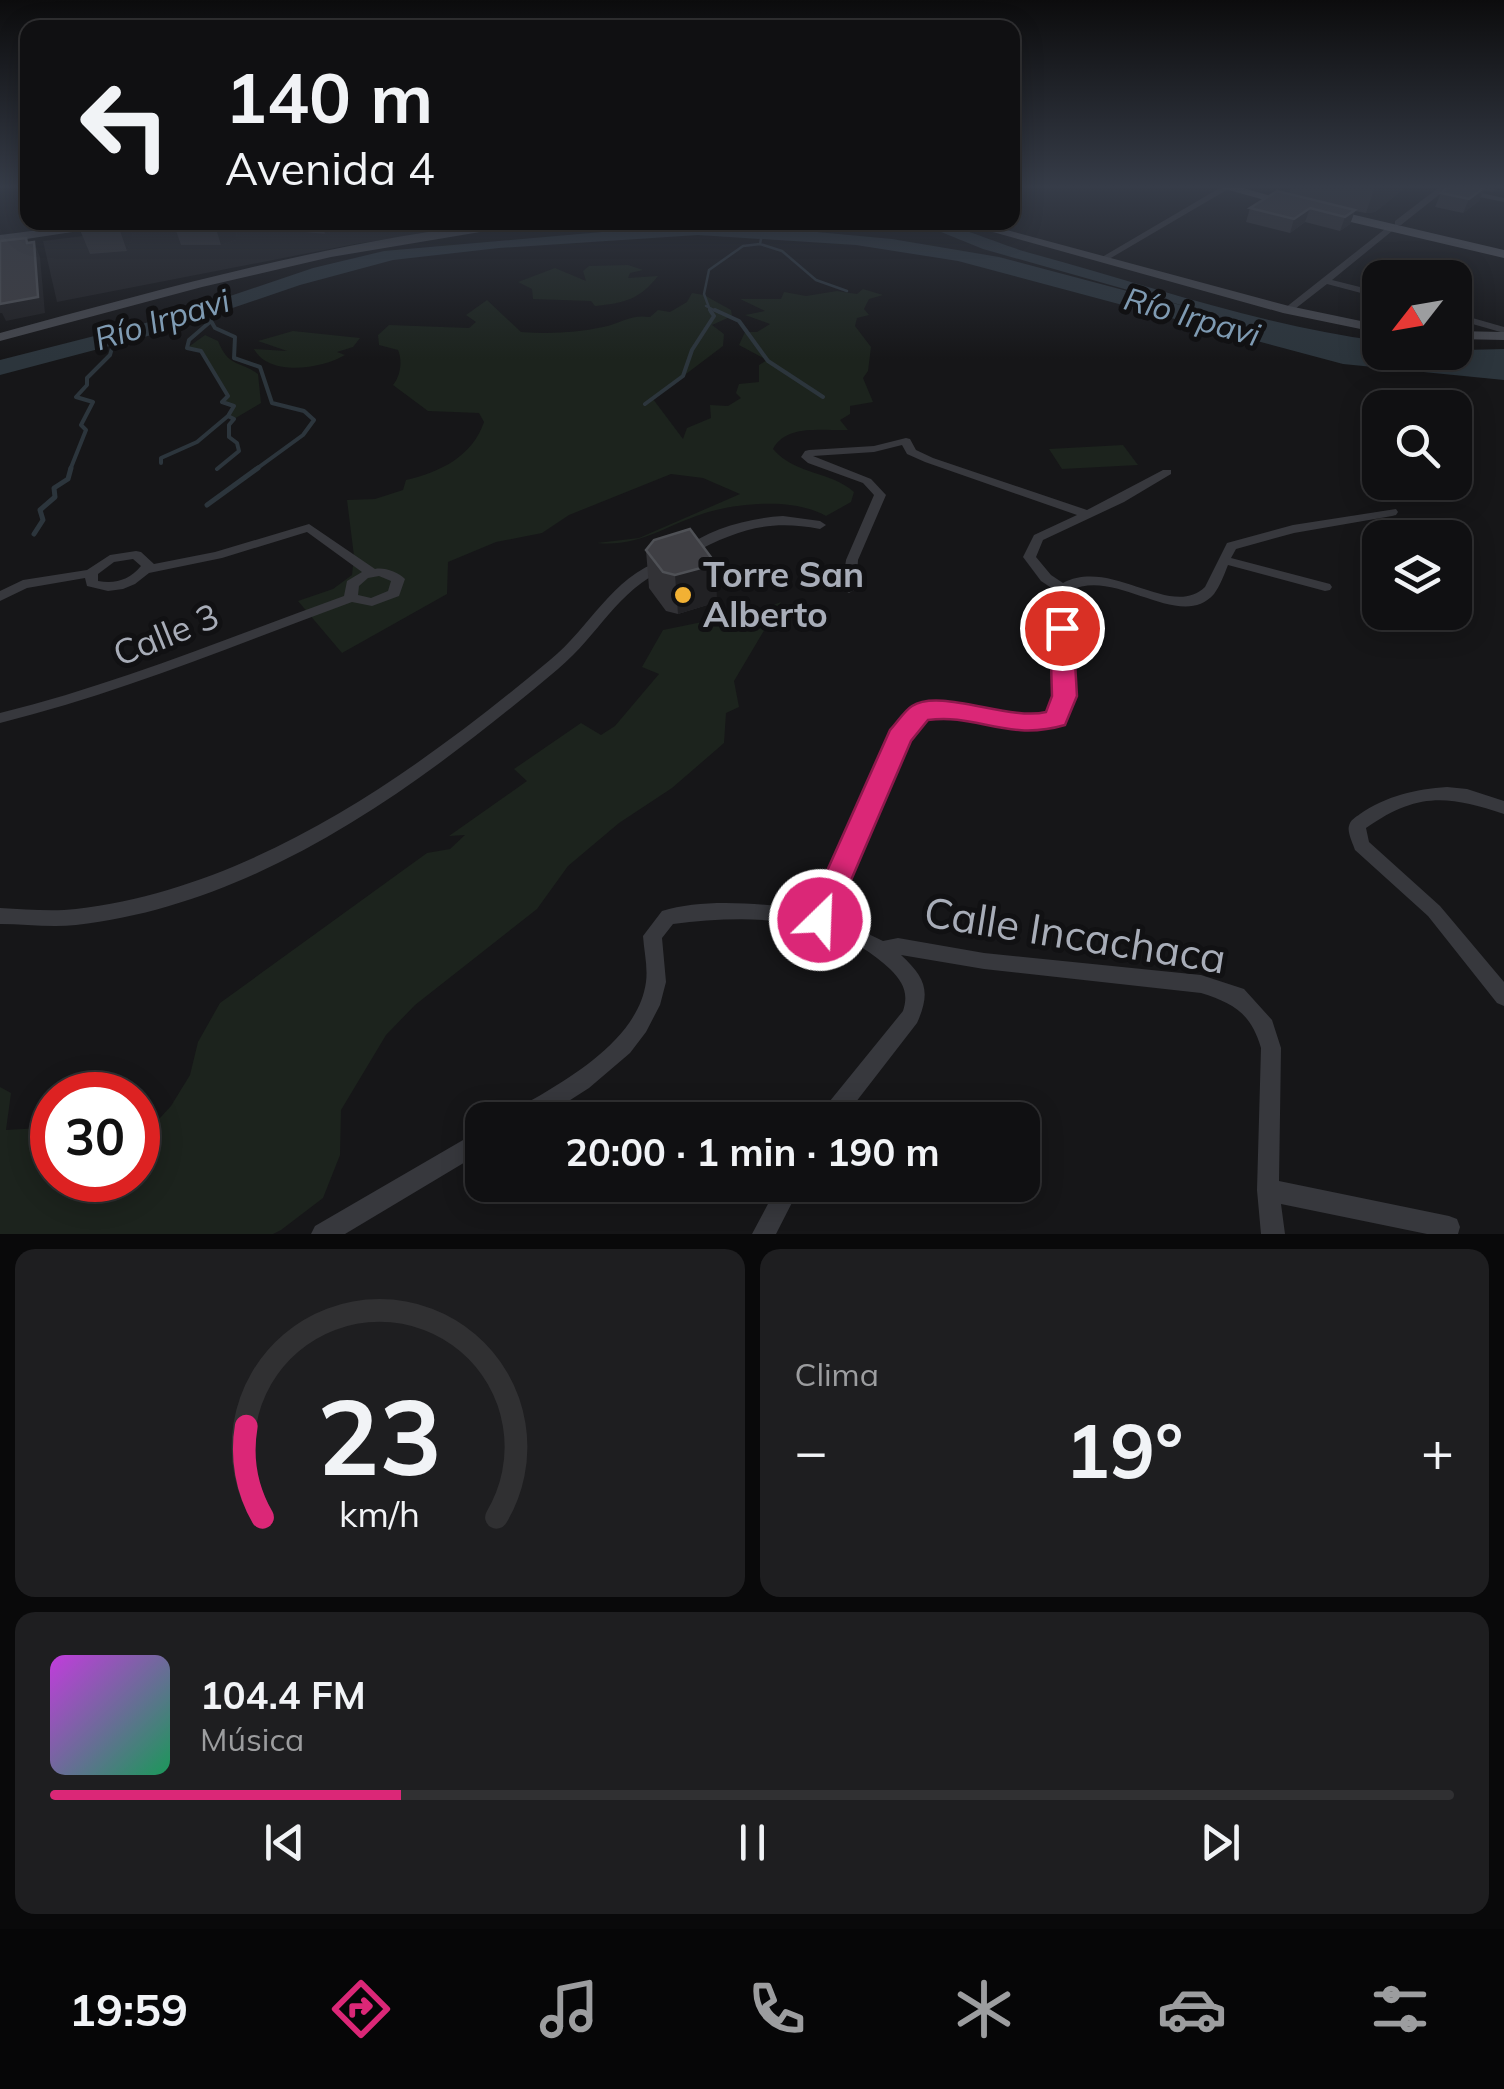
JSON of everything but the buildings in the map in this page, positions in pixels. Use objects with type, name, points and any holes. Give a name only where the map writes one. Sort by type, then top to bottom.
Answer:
[{"type":"main road","points":[[0,337],[287,260],[377,244]]},
{"type":"main road","points":[[1041,244],[1288,310],[1362,325]]},
{"type":"main road","points":[[1473,244],[1504,251]]},
{"type":"main road","points":[[1472,334],[1504,333]]},
{"type":"street","points":[[1101,260],[1129,244]]},
{"type":"street","points":[[1288,310],[1373,244]]},
{"type":"street","points":[[1327,280],[1362,290]]},
{"type":"street","points":[[1472,322],[1504,333]]},
{"type":"street","points":[[849,589],[852,560],[880,495],[867,481],[812,462],[807,457],[810,453],[874,449],[906,441],[911,452],[929,460],[1084,513]]},
{"type":"street","points":[[1062,588],[1034,566],[1029,557],[1038,538],[1166,472]]},
{"type":"street","points":[[1062,588],[1071,581],[1097,579],[1174,600],[1192,600],[1206,594],[1231,546],[1392,512]]},
{"type":"street","points":[[0,916],[75,917],[164,900],[248,869],[380,797],[557,664],[628,584],[644,574],[741,526],[788,517],[820,525]]},
{"type":"street","points":[[91,572],[90,578],[97,586],[114,587],[134,580],[146,570],[217,556],[309,528],[372,573],[352,584],[351,598]]},
{"type":"street","points":[[0,597],[23,584],[91,572],[110,559],[128,555],[142,557],[146,570]]},
{"type":"street","points":[[1224,560],[1326,587]]},
{"type":"street","name":"Calle 3","points":[[0,718],[129,684],[351,598],[372,602],[388,598],[398,588],[394,575],[372,573]]},
{"type":"street","points":[[820,920],[900,737],[920,712],[938,710],[1010,723],[1056,718],[1064,696],[1062,588]]},
{"type":"street","points":[[1504,808],[1456,791],[1397,803],[1357,825],[1356,834],[1361,845],[1434,911],[1504,997]]},
{"type":"street","points":[[547,1102],[594,1073],[638,1028],[656,984],[652,936],[668,917],[711,911],[820,920],[882,950],[903,969],[917,998],[910,1018],[843,1102]]},
{"type":"street","name":"Calle Incachaca","points":[[882,950],[898,946],[984,962],[1201,984],[1237,995],[1266,1028],[1271,1048],[1268,1190]]},
{"type":"street","points":[[323,1234],[465,1150]]},
{"type":"street","points":[[1273,1234],[1268,1190],[1449,1227]]},
{"type":"street","points":[[764,1234],[781,1202]]},
{"type":"shaded area","points":[[44,244],[358,244],[355,244],[57,302]]},
{"type":"shaded area","points":[[628,265],[643,270],[630,273],[628,278],[658,276],[630,299],[595,306],[591,301],[533,299],[532,289],[518,282],[555,268],[586,281],[583,271],[589,266]]},
{"type":"shaded area","points":[[863,289],[883,295],[869,299],[864,309],[869,315],[857,318],[855,326],[871,347],[868,371],[863,378],[873,402],[850,406],[850,414],[840,420],[848,430],[796,432],[773,449],[792,464],[835,480],[854,492],[851,502],[826,516],[797,506],[747,505],[702,514],[638,539],[597,543],[639,538],[740,494],[703,478],[671,474],[569,515],[542,533],[496,542],[448,562],[447,594],[342,653],[298,601],[333,589],[352,575],[354,556],[347,500],[375,499],[403,490],[406,480],[442,467],[463,454],[484,422],[479,413],[428,411],[393,385],[400,369],[400,354],[379,345],[378,335],[389,325],[469,328],[476,322],[466,315],[487,300],[521,332],[573,332],[650,317],[658,310],[670,312],[687,302],[692,293],[704,295],[731,310],[732,316],[712,325],[724,334],[723,346],[653,399],[683,439],[687,428],[711,418],[710,405],[728,406],[741,398],[736,393],[739,384],[759,382],[759,365],[767,360],[739,345],[745,332],[757,332],[770,324],[745,315],[765,311],[740,299],[781,299],[784,292],[806,296],[837,291],[857,294]]},
{"type":"shaded area","points":[[293,331],[360,338],[353,347],[337,352],[345,355],[310,367],[271,364],[254,349],[287,351],[258,341]]},
{"type":"shaded area","points":[[205,335],[218,341],[230,360],[258,374],[261,403],[234,419],[228,416],[234,406],[222,402],[228,396],[205,357],[201,351],[187,348]]},
{"type":"shaded area","points":[[1123,445],[1138,465],[1062,469],[1049,449]]},
{"type":"shaded area","points":[[781,602],[734,681],[739,707],[726,713],[724,743],[672,788],[619,823],[568,866],[537,909],[415,1005],[386,1035],[341,1110],[340,1155],[323,1198],[273,1234],[0,1234],[0,1087],[11,1093],[6,1130],[30,1129],[30,1202],[160,1202],[160,1118],[190,1075],[198,1042],[220,1003],[427,853],[450,849],[465,835],[449,836],[527,781],[514,769],[581,723],[601,735],[615,726],[659,674],[642,667],[663,630],[761,610]]},
{"type":"water","name":"Río Irpavi","points":[[469,244],[567,244],[393,260],[300,285],[159,333],[0,375],[0,360],[165,318],[313,268],[384,251]]},
{"type":"water","name":"Río Irpavi","points":[[834,244],[919,244],[999,257],[1195,309],[970,244],[1003,244],[1247,315],[1362,338],[1362,366],[958,261]]},
{"type":"water","name":"Río Irpavi","points":[[1504,349],[1504,380],[1403,370],[1472,370],[1472,350]]},
{"type":"waterway","points":[[709,307],[704,294],[709,270],[743,246],[760,244]]},
{"type":"waterway","points":[[760,244],[782,251],[816,280],[847,291]]},
{"type":"waterway","points":[[709,307],[720,313]]},
{"type":"waterway","points":[[709,307],[711,313]]},
{"type":"waterway","points":[[645,404],[683,376],[692,350],[714,316],[710,310]]},
{"type":"waterway","points":[[715,310],[739,321],[768,361],[823,397]]},
{"type":"waterway","points":[[202,312],[211,321]]},
{"type":"waterway","points":[[211,321],[215,328],[235,337],[234,358],[260,367],[272,403],[304,411],[314,420],[303,435],[255,470]]},
{"type":"waterway","points":[[211,321],[189,340],[187,348],[201,351],[228,396],[222,402],[234,406],[228,416]]},
{"type":"waterway","points":[[70,470],[86,430],[81,425],[93,402],[76,397],[87,385],[87,378],[110,355],[114,341]]},
{"type":"waterway","points":[[161,463],[161,458],[197,442],[228,416]]},
{"type":"waterway","points":[[217,469],[239,451],[237,443],[229,437],[229,425],[234,419],[228,416]]},
{"type":"waterway","points":[[34,534],[43,520],[40,510],[55,497],[54,488],[68,479],[71,468]]},
{"type":"waterway","points":[[207,505],[258,468]]},
{"type":"place","name":"Torre San Alberto","points":[[683,595]]},
{"type":"route","points":[[820,920],[886,766],[900,737],[920,712],[938,710],[1010,723],[1056,718],[1064,696],[1062,628]]}]
